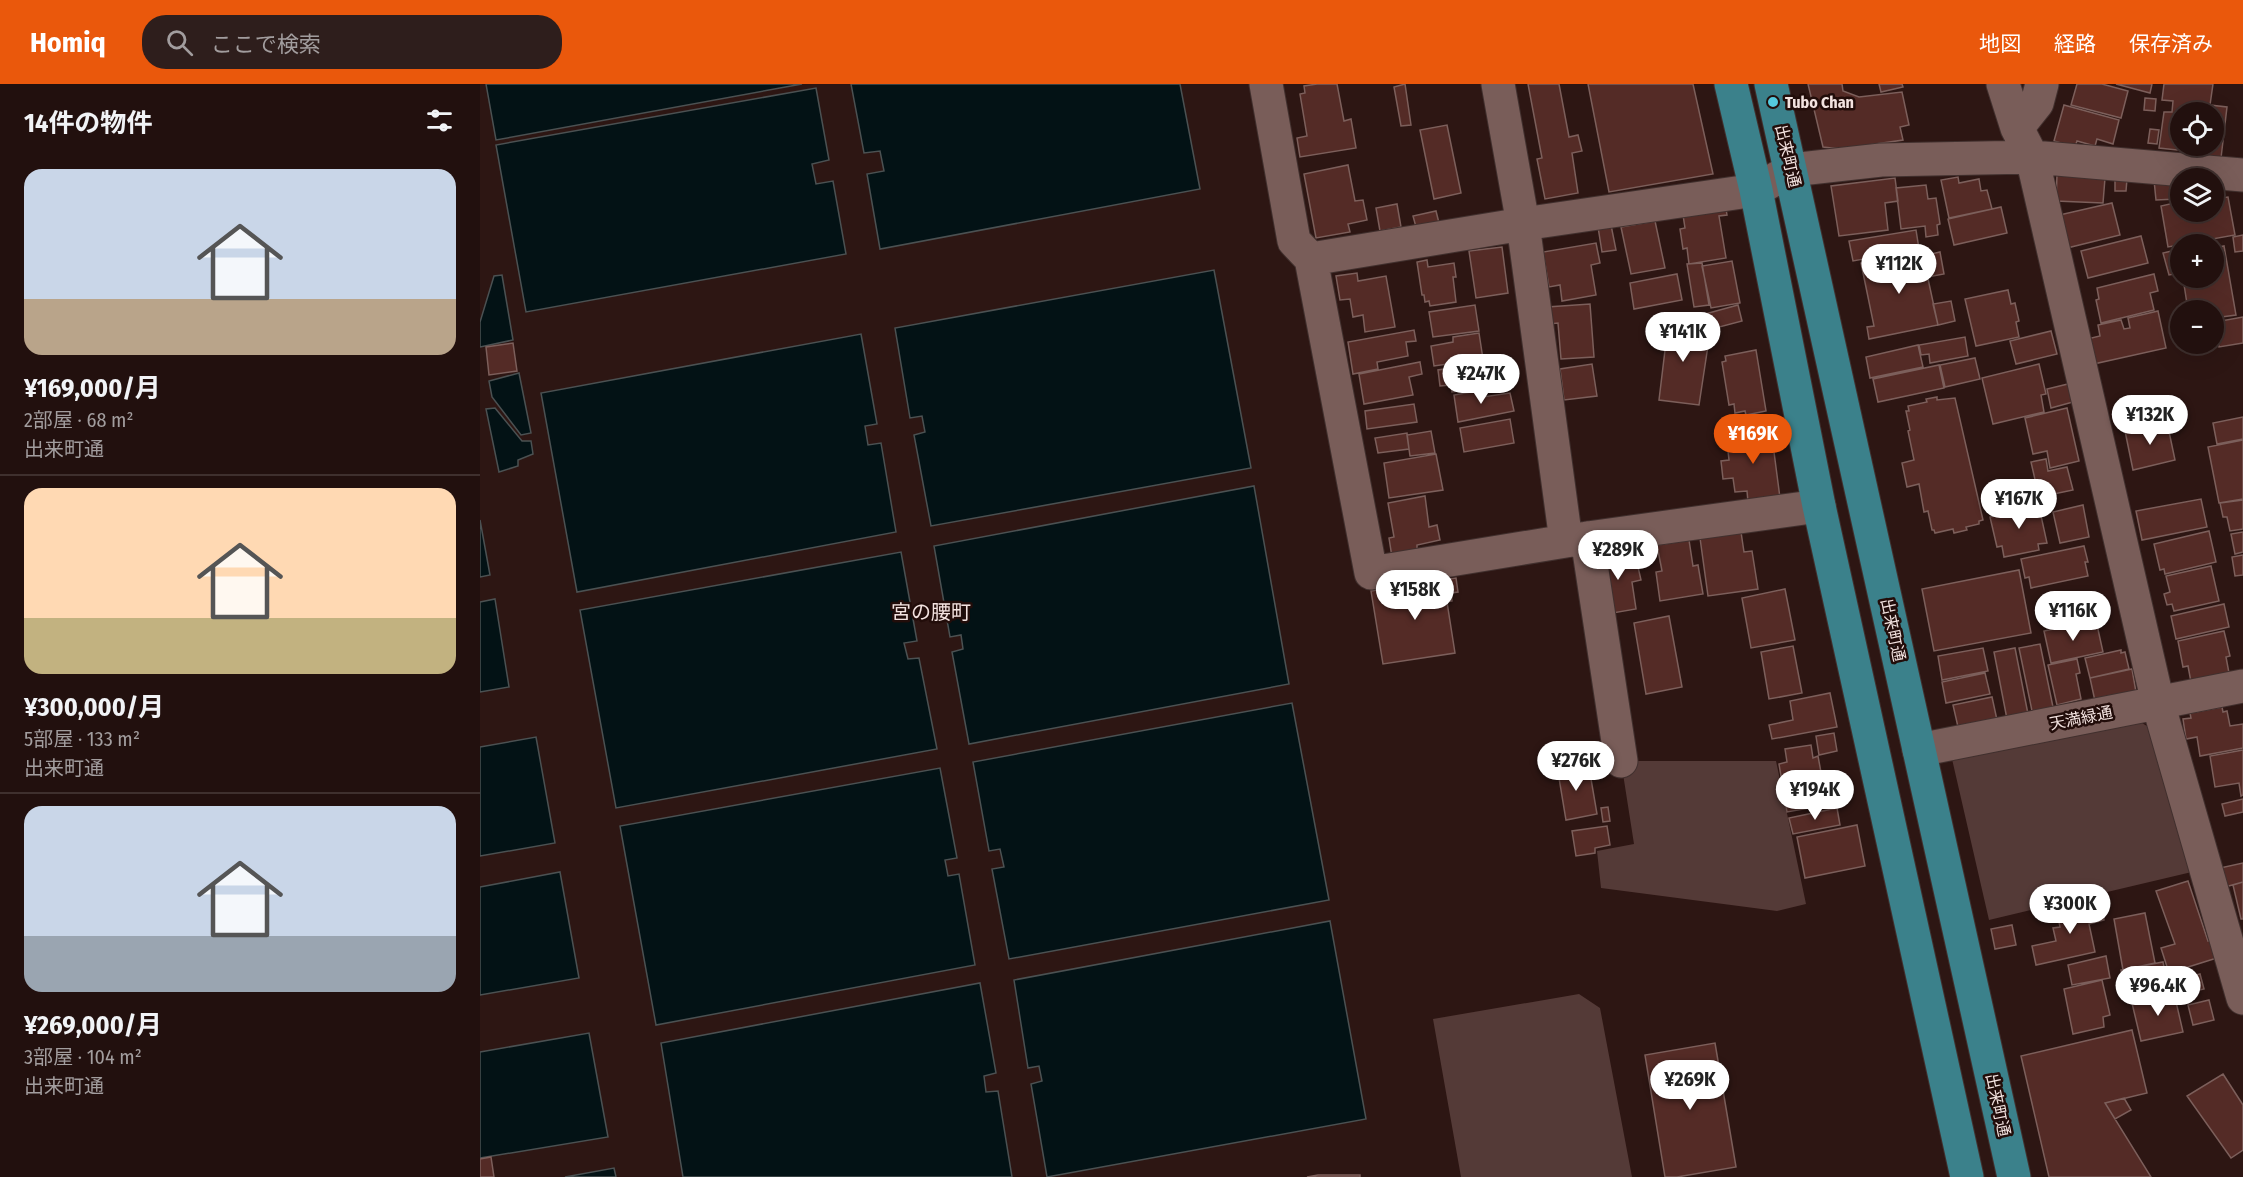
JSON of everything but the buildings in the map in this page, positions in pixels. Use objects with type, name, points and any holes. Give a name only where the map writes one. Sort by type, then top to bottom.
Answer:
[{"type":"main road","points":[[1731,84],[1756,190],[1819,506],[1967,1177]]},
{"type":"main road","name":"出来町通","points":[[1772,84],[2014,1177]]},
{"type":"street","points":[[1266,84],[1294,241],[1311,259],[1371,573],[1577,539],[1819,506]]},
{"type":"street","points":[[1498,84],[1577,539],[1621,761]]},
{"type":"street","points":[[2003,84],[2017,128],[2032,157],[2158,703],[2234,934],[2243,998]]},
{"type":"street","points":[[2017,128],[2037,103],[2042,84]]},
{"type":"street","points":[[1311,259],[1523,224],[1756,190],[1791,170],[1881,160],[2032,157],[2243,175]]},
{"type":"street","name":"天満緑通","points":[[1919,750],[2243,686]]},
{"type":"shaded area","points":[[486,84],[802,84],[496,140]]},
{"type":"shaded area","points":[[851,84],[1180,84],[1200,189],[880,249],[867,174],[884,171],[880,151],[864,153]]},
{"type":"shaded area","points":[[816,88],[829,160],[812,164],[816,184],[833,181],[846,254],[526,312],[496,145]]},
{"type":"shaded area","points":[[1214,270],[1251,468],[931,526],[914,435],[925,432],[922,416],[910,418],[895,328]]},
{"type":"shaded area","points":[[502,275],[513,340],[480,347],[480,322],[494,276]]},
{"type":"shaded area","points":[[861,334],[877,424],[865,426],[868,445],[881,443],[896,532],[577,592],[541,393]]},
{"type":"shaded area","points":[[519,373],[531,433],[521,435],[492,397],[489,381]]},
{"type":"shaded area","points":[[495,408],[522,441],[531,441],[533,454],[518,460],[518,466],[499,472],[486,409]]},
{"type":"shaded area","points":[[1254,486],[1289,684],[969,744],[952,652],[963,649],[961,635],[950,637],[934,546]]},
{"type":"shaded area","points":[[480,520],[490,575],[480,577]]},
{"type":"shaded area","points":[[901,552],[917,641],[904,643],[908,659],[919,658],[937,749],[616,808],[580,610]]},
{"type":"shaded area","points":[[495,599],[509,687],[480,692],[480,602]]},
{"type":"shaded area","points":[[1292,703],[1329,900],[1009,959],[992,869],[1004,867],[1000,849],[989,851],[973,762]]},
{"type":"shaded area","points":[[2142,723],[2155,731],[2196,871],[1989,920],[1952,759]]},
{"type":"shaded area","points":[[536,737],[555,843],[480,856],[480,747]]},
{"type":"shaded area","points":[[1621,761],[1776,761],[1806,904],[1777,911],[1601,888],[1597,851],[1634,844]]},
{"type":"shaded area","points":[[940,768],[957,858],[945,860],[948,876],[959,874],[975,965],[656,1025],[620,826]]},
{"type":"shaded area","points":[[560,872],[579,978],[480,995],[480,887]]},
{"type":"shaded area","points":[[1330,921],[1366,1119],[1047,1177],[1031,1084],[1042,1081],[1039,1066],[1028,1068],[1014,980]]},
{"type":"shaded area","points":[[980,983],[996,1073],[984,1076],[986,1092],[998,1091],[1012,1177],[683,1177],[661,1043]]},
{"type":"shaded area","points":[[1579,994],[1600,1008],[1632,1177],[1461,1177],[1433,1019]]},
{"type":"shaded area","points":[[589,1033],[608,1137],[480,1158],[480,1052]]},
{"type":"shaded area","points":[[614,1168],[616,1177],[565,1177]]},
{"type":"place","name":"Tubo Chan","points":[[1773,102]]},
{"type":"district","name":"宮の腰町","points":[[931,612]]}]
